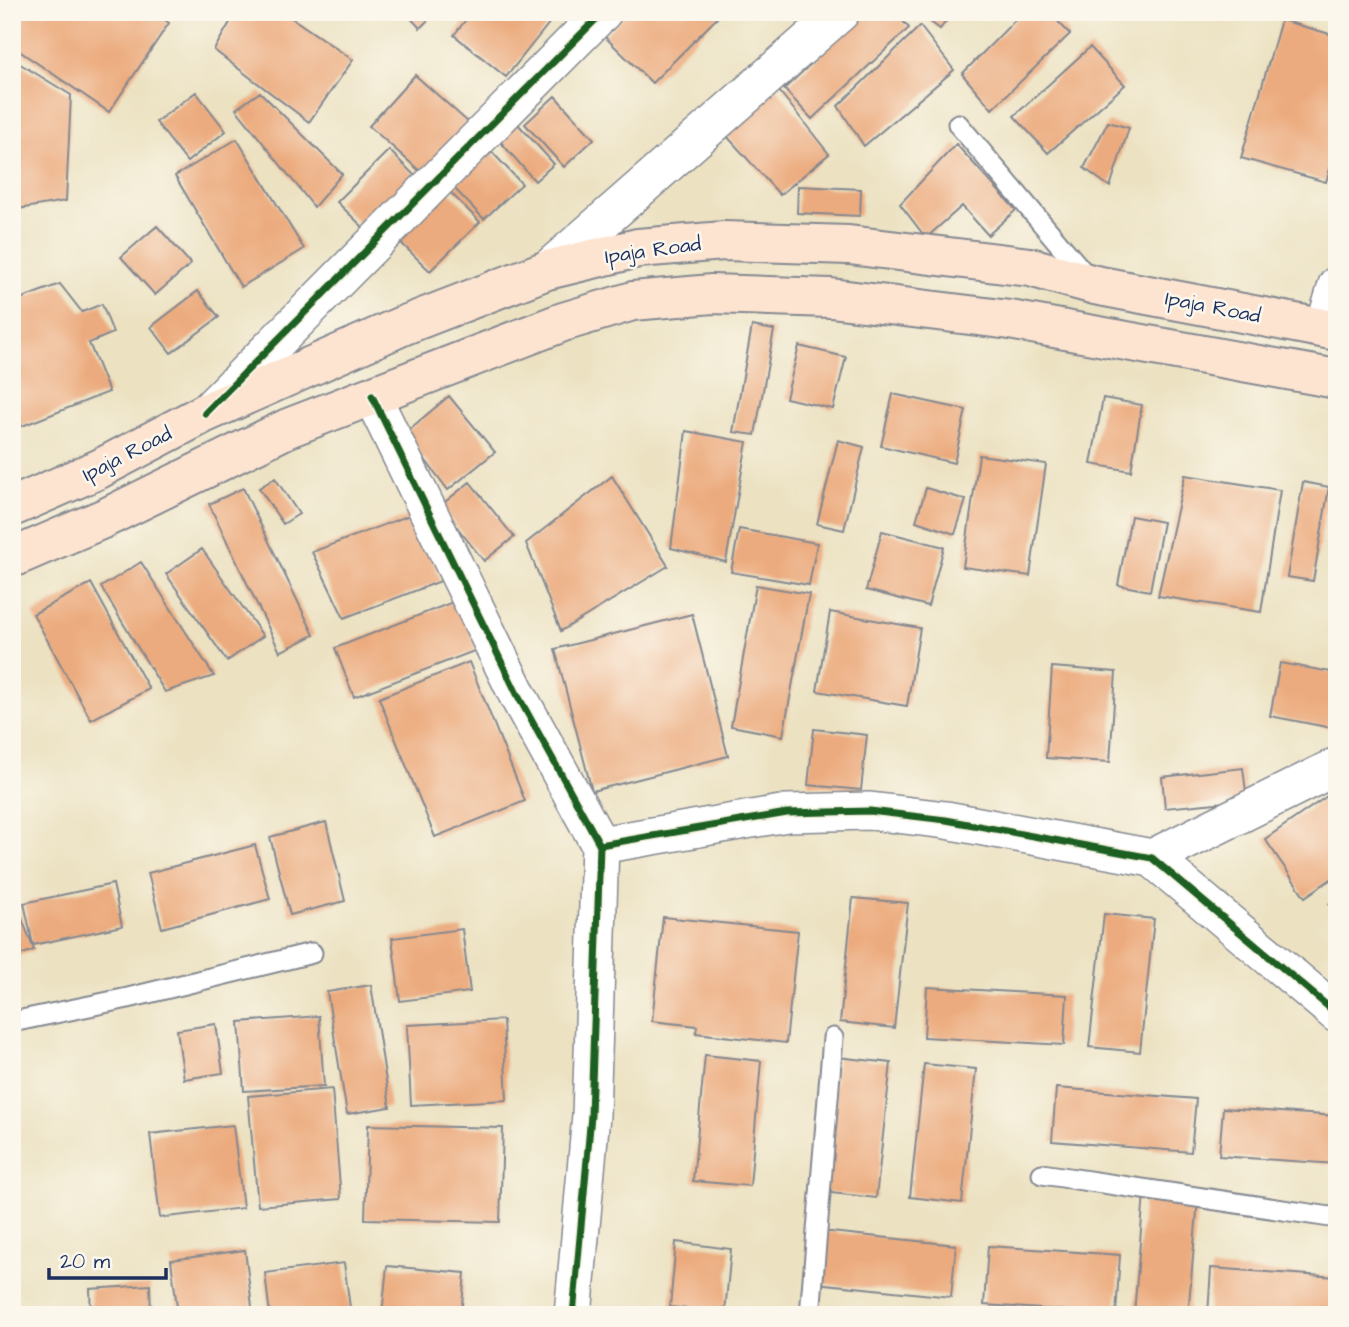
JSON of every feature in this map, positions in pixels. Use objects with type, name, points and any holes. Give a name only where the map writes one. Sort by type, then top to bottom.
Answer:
[{"type":"main road","name":"Ipaja Road","points":[[12,507],[99,469],[205,413],[402,326],[547,270],[638,248],[724,241],[849,245],[901,251],[1030,267],[1094,285],[1330,330]]},
{"type":"main road","points":[[12,558],[106,518],[288,428],[562,322],[633,301],[712,293],[831,298],[1010,320],[1337,379]]},
{"type":"street","points":[[205,413],[603,12]]},
{"type":"street","points":[[547,270],[841,12]]},
{"type":"street","points":[[1330,330],[1337,285]]},
{"type":"street","points":[[372,396],[518,696],[600,845],[591,1115],[573,1315]]},
{"type":"street","points":[[1152,858],[1337,766]]},
{"type":"street","points":[[600,845],[787,813],[870,811],[946,820],[1152,858],[1337,1014]]},
{"type":"lane","points":[[958,124],[1094,285]]},
{"type":"lane","points":[[12,1022],[128,998],[312,953]]},
{"type":"lane","points":[[810,1315],[833,1038]]},
{"type":"lane","points":[[1042,1174],[1337,1218]]},
{"type":"building","points":[[12,12],[154,12],[169,23],[109,112],[12,46]]},
{"type":"building","points":[[236,12],[283,12],[353,60],[309,122],[214,50]]},
{"type":"building","points":[[405,12],[436,12],[420,28]]},
{"type":"building","points":[[472,12],[558,12],[506,77],[454,35]]},
{"type":"building","points":[[628,12],[723,12],[652,83],[604,36]]},
{"type":"building","points":[[866,12],[895,12],[909,28],[812,119],[784,89]]},
{"type":"building","points":[[917,12],[953,12],[940,29]]},
{"type":"building","points":[[1023,12],[1049,12],[1070,34],[992,109],[962,74]]},
{"type":"building","points":[[1281,20],[1337,36],[1337,145],[1326,182],[1241,158]]},
{"type":"building","points":[[920,26],[954,70],[864,146],[838,106]]},
{"type":"building","points":[[1090,47],[1125,85],[1048,153],[1014,116]]},
{"type":"building","points":[[12,59],[71,95],[66,201],[12,210]]},
{"type":"building","points":[[415,75],[468,122],[422,173],[369,126]]},
{"type":"building","points":[[776,87],[829,154],[780,195],[725,134]]},
{"type":"building","points":[[196,92],[226,131],[187,162],[156,122]]},
{"type":"building","points":[[260,92],[342,174],[314,207],[236,109]]},
{"type":"building","points":[[555,96],[594,139],[564,167],[525,124]]},
{"type":"building","points":[[1108,122],[1129,128],[1110,187],[1084,168]]},
{"type":"building","points":[[517,123],[554,164],[535,181],[498,139]]},
{"type":"building","points":[[237,139],[304,249],[241,287],[175,176]]},
{"type":"building","points":[[956,144],[1016,210],[988,235],[962,206],[926,238],[900,204]]},
{"type":"building","points":[[389,150],[419,180],[367,231],[337,202]]},
{"type":"building","points":[[492,152],[522,184],[484,219],[453,187]]},
{"type":"building","points":[[798,186],[861,189],[860,216],[797,213]]},
{"type":"building","points":[[448,190],[480,222],[430,271],[397,239]]},
{"type":"building","points":[[157,226],[191,264],[155,295],[121,257]]},
{"type":"building","points":[[60,284],[82,312],[102,304],[113,333],[89,343],[109,392],[12,430],[12,302]]},
{"type":"building","points":[[198,291],[219,317],[171,353],[151,327]]},
{"type":"building","points":[[752,326],[774,330],[755,435],[733,432]]},
{"type":"building","points":[[799,346],[846,357],[833,409],[786,398]]},
{"type":"building","points":[[893,394],[966,410],[954,463],[881,446]]},
{"type":"building","points":[[449,396],[495,452],[448,490],[405,433]]},
{"type":"building","points":[[1103,398],[1142,405],[1131,471],[1091,464]]},
{"type":"building","points":[[686,431],[747,442],[726,562],[671,548]]},
{"type":"building","points":[[838,440],[864,447],[844,530],[817,524]]},
{"type":"building","points":[[979,455],[1046,464],[1030,576],[963,567]]},
{"type":"building","points":[[1185,475],[1280,490],[1261,612],[1158,596]]},
{"type":"building","points":[[612,476],[668,566],[561,631],[526,543]]},
{"type":"building","points":[[275,478],[299,514],[283,524],[259,488]]},
{"type":"building","points":[[470,482],[514,537],[484,561],[440,506]]},
{"type":"building","points":[[1303,482],[1329,487],[1313,581],[1287,577]]},
{"type":"building","points":[[243,488],[314,635],[280,652],[209,504]]},
{"type":"building","points":[[926,488],[966,500],[955,534],[916,521]]},
{"type":"building","points":[[415,513],[441,581],[344,618],[312,552]]},
{"type":"building","points":[[1131,516],[1163,522],[1150,591],[1118,585]]},
{"type":"building","points":[[739,529],[817,543],[809,585],[731,572]]},
{"type":"building","points":[[882,531],[944,547],[928,606],[866,590]]},
{"type":"building","points":[[202,549],[263,636],[227,661],[166,574]]},
{"type":"building","points":[[141,562],[214,676],[165,692],[101,587]]},
{"type":"building","points":[[91,583],[149,689],[91,720],[33,614]]},
{"type":"building","points":[[756,585],[809,594],[783,736],[731,726]]},
{"type":"building","points":[[458,600],[477,650],[354,697],[335,648]]},
{"type":"building","points":[[830,612],[920,628],[907,706],[817,691]]},
{"type":"building","points":[[692,614],[728,756],[592,791],[555,649]]},
{"type":"building","points":[[469,662],[525,801],[435,837],[379,698]]},
{"type":"building","points":[[1280,663],[1337,673],[1337,729],[1270,716]]},
{"type":"building","points":[[1052,667],[1116,672],[1110,762],[1046,758]]},
{"type":"building","points":[[814,729],[867,735],[861,790],[808,785]]},
{"type":"building","points":[[1243,768],[1247,800],[1165,808],[1162,777]]},
{"type":"building","points":[[1333,792],[1337,797],[1337,875],[1305,897],[1265,839]]},
{"type":"building","points":[[326,822],[345,901],[290,915],[270,837]]},
{"type":"building","points":[[255,845],[270,899],[162,928],[148,873]]},
{"type":"building","points":[[113,884],[122,926],[33,945],[24,903]]},
{"type":"building","points":[[12,893],[34,950],[12,958]]},
{"type":"building","points":[[853,898],[908,903],[894,1028],[840,1022]]},
{"type":"building","points":[[1337,898],[1337,915],[1329,904]]},
{"type":"building","points":[[1104,914],[1154,919],[1140,1052],[1089,1047]]},
{"type":"building","points":[[663,917],[798,931],[786,1043],[696,1033],[697,1026],[652,1021]]},
{"type":"building","points":[[462,929],[470,992],[400,1001],[392,938]]},
{"type":"building","points":[[371,985],[390,1107],[347,1114],[327,992]]},
{"type":"building","points":[[927,987],[1067,995],[1064,1045],[924,1037]]},
{"type":"building","points":[[319,1016],[324,1086],[244,1091],[239,1022]]},
{"type":"building","points":[[503,1020],[507,1100],[411,1105],[407,1025]]},
{"type":"building","points":[[216,1024],[223,1073],[184,1079],[177,1030]]},
{"type":"building","points":[[705,1055],[761,1061],[750,1186],[693,1181]]},
{"type":"building","points":[[837,1057],[891,1063],[876,1198],[823,1192]]},
{"type":"building","points":[[924,1064],[976,1069],[962,1203],[910,1197]]},
{"type":"building","points":[[1056,1088],[1196,1099],[1191,1152],[1052,1141]]},
{"type":"building","points":[[332,1089],[341,1199],[258,1206],[248,1096]]},
{"type":"building","points":[[1223,1108],[1337,1116],[1337,1164],[1219,1156]]},
{"type":"building","points":[[233,1125],[243,1208],[160,1218],[150,1134]]},
{"type":"building","points":[[368,1125],[503,1128],[500,1222],[365,1219]]},
{"type":"building","points":[[12,1183],[16,1201],[12,1202]]},
{"type":"building","points":[[1144,1194],[1198,1199],[1188,1315],[1134,1314]]},
{"type":"building","points":[[821,1231],[956,1245],[951,1297],[816,1283]]},
{"type":"building","points":[[676,1242],[731,1249],[725,1313],[670,1307]]},
{"type":"building","points":[[988,1246],[1120,1255],[1116,1314],[984,1305]]},
{"type":"building","points":[[245,1250],[253,1315],[178,1315],[171,1260]]},
{"type":"building","points":[[344,1263],[351,1315],[270,1315],[265,1273]]},
{"type":"building","points":[[387,1266],[465,1273],[461,1315],[382,1315]]},
{"type":"building","points":[[1211,1268],[1337,1277],[1337,1315],[1208,1315]]},
{"type":"building","points":[[150,1285],[151,1315],[91,1315],[90,1289]]},
{"type":"cycle path","points":[[205,413],[603,12]]},
{"type":"cycle path","points":[[372,396],[518,696],[600,845],[591,1115],[573,1315]]},
{"type":"cycle path","points":[[600,845],[787,813],[870,811],[946,820],[1152,858],[1337,1014]]}]
